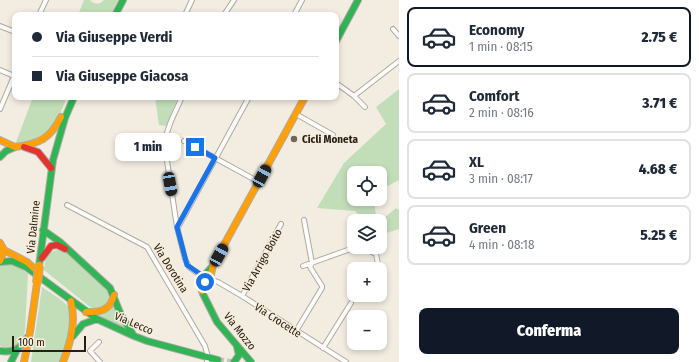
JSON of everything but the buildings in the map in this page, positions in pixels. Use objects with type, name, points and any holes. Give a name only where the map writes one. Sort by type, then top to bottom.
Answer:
[{"type":"main road","points":[[117,12],[123,0]]},
{"type":"main road","points":[[339,35],[358,0]]},
{"type":"main road","points":[[0,157],[6,151],[15,147],[31,145],[47,137],[56,127],[68,100]]},
{"type":"main road","name":"Via Dalmine","points":[[24,362],[40,264],[51,168],[64,120],[73,100]]},
{"type":"main road","name":"Via Mozzo","points":[[251,362],[237,348],[217,322],[202,291],[206,278],[303,100]]},
{"type":"main road","points":[[0,140],[15,147],[27,147],[38,152],[51,168]]},
{"type":"main road","points":[[43,230],[60,242],[110,288],[121,315],[134,336]]},
{"type":"main road","points":[[40,264],[46,250],[51,246],[57,245],[73,254]]},
{"type":"main road","points":[[0,261],[2,247]]},
{"type":"main road","name":"Via Lecco","points":[[2,247],[27,262],[51,286]]},
{"type":"main road","name":"Via Lecco","points":[[0,261],[12,261],[26,268],[97,319],[134,336],[208,360],[218,360]]},
{"type":"main road","points":[[86,312],[105,310],[112,303],[114,295]]},
{"type":"main road","points":[[63,362],[72,338],[75,317],[71,301]]},
{"type":"main road","points":[[72,338],[86,322],[97,319]]},
{"type":"main road","points":[[0,351],[11,352],[17,350],[23,345],[30,332]]},
{"type":"main road","points":[[234,362],[239,355],[237,348]]},
{"type":"main road","points":[[11,362],[17,350]]},
{"type":"main road","points":[[0,354],[7,362]]},
{"type":"street","points":[[40,12],[46,0]]},
{"type":"street","points":[[186,12],[192,0]]},
{"type":"street","points":[[226,12],[234,0]]},
{"type":"street","points":[[296,12],[302,0]]},
{"type":"street","points":[[0,26],[12,31]]},
{"type":"street","points":[[393,29],[399,36]]},
{"type":"street","points":[[354,96],[399,61]]},
{"type":"street","points":[[0,70],[12,74]]},
{"type":"street","points":[[0,109],[12,82]]},
{"type":"street","points":[[339,85],[354,96],[365,107]]},
{"type":"street","name":"Via Crocette","points":[[181,100],[164,141],[177,227],[187,265],[206,278],[218,282],[242,296],[346,362]]},
{"type":"street","points":[[177,227],[247,100]]},
{"type":"street","points":[[296,114],[333,135]]},
{"type":"street","points":[[184,141],[259,182]]},
{"type":"street","name":"Via Dorotina","points":[[67,205],[147,247],[205,346],[208,360]]},
{"type":"street","points":[[296,331],[322,288],[310,267],[312,263],[304,220]]},
{"type":"street","name":"Via Arrigo Boito","points":[[242,296],[282,224]]},
{"type":"street","points":[[303,266],[347,251]]},
{"type":"street","points":[[323,348],[351,303]]},
{"type":"street","points":[[99,342],[90,350],[100,362]]},
{"type":"green space","points":[[84,0],[90,0],[97,4],[104,0],[118,0],[112,12],[79,12]]},
{"type":"green space","points":[[399,89],[399,180],[387,186],[387,166],[347,166],[347,206],[375,206],[376,214],[358,214],[355,211],[317,208],[344,163],[386,124],[376,107]]},
{"type":"green space","points":[[32,100],[66,100],[54,126],[50,131],[40,138],[15,145]]},
{"type":"green space","points":[[155,100],[177,100],[166,126],[159,125]]},
{"type":"green space","points":[[396,208],[399,210],[399,229],[387,233],[387,216]]},
{"type":"green space","points":[[57,250],[66,253],[108,290],[110,298],[103,307],[90,307],[44,270],[48,255]]},
{"type":"green space","points":[[5,264],[20,267],[28,274],[25,331],[23,338],[18,347],[6,349],[0,346],[0,266]]},
{"type":"green space","points":[[42,287],[64,302],[71,313],[71,327],[60,362],[31,362]]},
{"type":"green space","points":[[114,303],[131,333],[91,314]]},
{"type":"tunnel","points":[[218,360],[231,362]]},
{"type":"traffic: fast","points":[[117,12],[123,0]]},
{"type":"traffic: fast","points":[[339,35],[358,0]]},
{"type":"traffic: fast","points":[[39,266],[53,160],[65,118],[73,100]]},
{"type":"traffic: fast","points":[[0,157],[6,151],[15,147]]},
{"type":"traffic: fast","points":[[43,230],[60,242],[110,288],[121,315],[134,336]]},
{"type":"traffic: fast","points":[[0,262],[12,261],[26,267],[97,319],[134,336],[147,341],[218,360]]},
{"type":"traffic: fast","points":[[211,268],[203,277],[203,294],[217,322],[251,362]]},
{"type":"traffic: fast","points":[[73,336],[83,324],[97,319]]},
{"type":"traffic: fast","points":[[0,351],[12,351],[22,345],[27,338]]},
{"type":"traffic: fast","points":[[234,362],[239,355],[237,347]]},
{"type":"traffic: fast","points":[[11,362],[17,350]]},
{"type":"traffic: slow","points":[[202,291],[210,279],[213,265],[303,100]]},
{"type":"traffic: slow","points":[[15,147],[31,144],[43,139],[53,131],[61,117]]},
{"type":"traffic: slow","points":[[0,140],[15,147]]},
{"type":"traffic: slow","points":[[0,243],[4,250],[0,261]]},
{"type":"traffic: slow","points":[[4,250],[27,262],[39,273]]},
{"type":"traffic: slow","points":[[37,283],[39,266]]},
{"type":"traffic: slow","points":[[24,362],[37,283]]},
{"type":"traffic: slow","points":[[86,312],[104,310],[110,304],[114,295]]},
{"type":"traffic: slow","points":[[63,362],[72,332],[73,317],[71,301]]},
{"type":"traffic: jam","points":[[24,147],[38,152],[51,168]]},
{"type":"traffic: jam","points":[[42,258],[51,246],[57,245],[65,249]]},
{"type":"place","name":"Cicli Moneta","points":[[294,139]]},
{"type":"route","points":[[195,147],[215,158],[177,227],[187,265],[203,276],[202,278],[205,282]]}]
